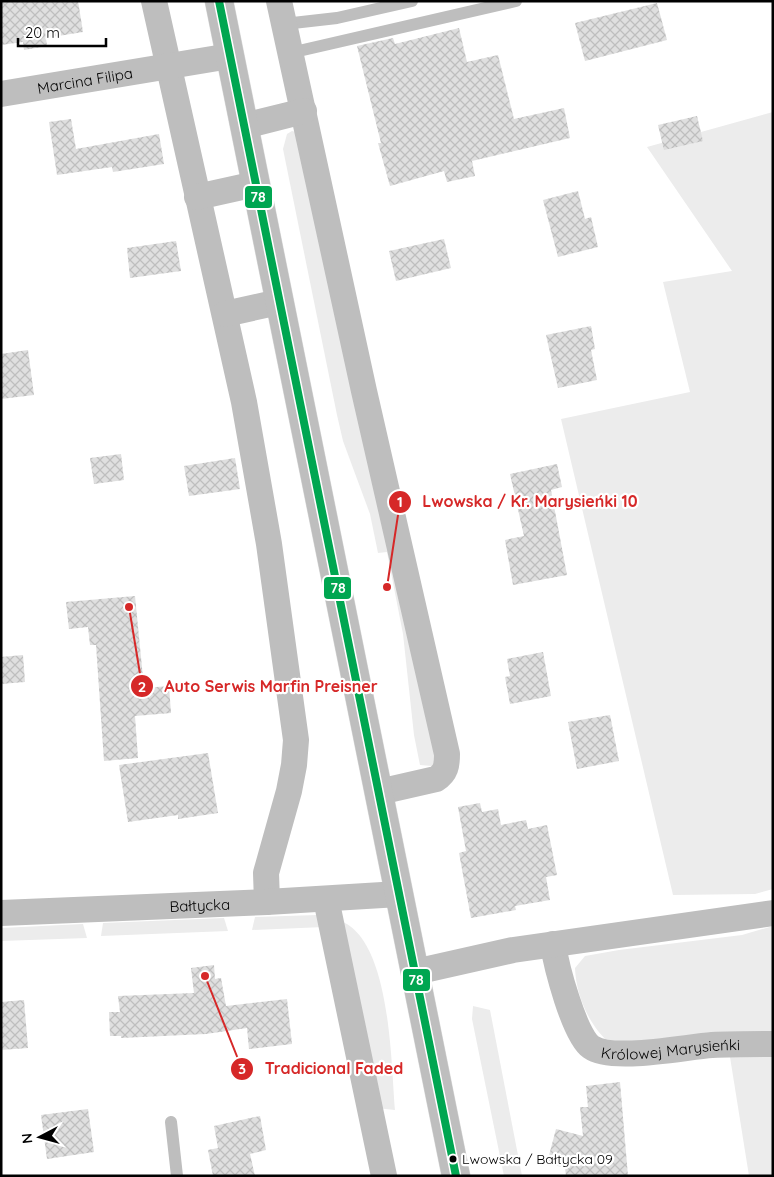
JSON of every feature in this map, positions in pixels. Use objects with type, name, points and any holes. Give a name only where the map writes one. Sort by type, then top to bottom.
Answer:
[{"type":"main road","points":[[219,1],[456,1176]]},
{"type":"street","points":[[154,1],[225,314],[260,486],[296,740],[289,791],[266,873],[267,902]]},
{"type":"street","points":[[282,13],[364,391],[447,754],[447,766],[442,775],[436,779],[379,792]]},
{"type":"street","name":"Marcina Filipa","points":[[1,94],[230,56]]},
{"type":"street","points":[[244,126],[304,111]]},
{"type":"street","points":[[197,197],[256,184]]},
{"type":"street","points":[[225,314],[279,302]]},
{"type":"street","name":"Bałtycka","points":[[1,913],[267,902],[398,894]]},
{"type":"street","points":[[326,899],[384,1176]]},
{"type":"street","points":[[414,972],[513,950],[773,913]]},
{"type":"street","name":"Królowej Marysieńki","points":[[553,944],[561,984],[574,1018],[590,1047],[606,1053],[628,1053],[711,1045],[773,1044]]},
{"type":"lane","points":[[282,13],[337,18],[412,1]]},
{"type":"lane","points":[[290,53],[516,1]]},
{"type":"lane","points":[[171,1122],[177,1176]]},
{"type":"shaded area","points":[[773,112],[773,889],[755,894],[673,895],[561,419],[690,392],[663,282],[732,271],[647,147]]},
{"type":"shaded area","points":[[292,131],[296,132],[436,757],[432,766],[420,765],[414,735],[403,634],[387,552],[378,553],[370,514],[343,441],[337,415],[283,149],[287,134]]},
{"type":"shaded area","points":[[317,915],[324,927],[252,930],[255,917]]},
{"type":"shaded area","points":[[224,918],[228,931],[101,936],[103,923]]},
{"type":"shaded area","points":[[343,922],[359,935],[371,954],[379,979],[386,1007],[395,1110],[376,1108]]},
{"type":"shaded area","points":[[83,924],[87,938],[1,941],[1,928]]},
{"type":"shaded area","points":[[773,926],[773,1037],[612,1045],[597,1030],[581,1000],[575,968],[585,956],[742,935]]},
{"type":"shaded area","points":[[473,1006],[490,1010],[522,1176],[504,1176],[472,1019]]},
{"type":"shaded area","points":[[773,1056],[773,1176],[749,1176],[730,1057]]},
{"type":"building","points":[[1,1],[78,1],[83,32],[46,38],[47,46],[24,50],[23,42],[1,45]]},
{"type":"building","points":[[657,3],[667,40],[585,61],[575,23]]},
{"type":"building","points":[[459,28],[467,62],[498,55],[514,119],[564,108],[570,138],[472,161],[475,176],[447,182],[444,171],[390,186],[378,143],[381,143],[357,46],[393,38],[395,44]]},
{"type":"building","points":[[697,116],[703,141],[664,150],[658,125]]},
{"type":"building","points":[[71,119],[76,149],[159,134],[164,164],[113,172],[112,167],[57,175],[49,122]]},
{"type":"building","points":[[578,191],[585,219],[591,217],[598,247],[558,257],[543,200]]},
{"type":"building","points":[[444,239],[451,268],[396,281],[389,251]]},
{"type":"building","points":[[176,241],[181,271],[130,278],[127,248]]},
{"type":"building","points":[[591,326],[595,349],[591,350],[597,380],[558,388],[546,335]]},
{"type":"building","points":[[28,350],[34,395],[1,399],[1,354]]},
{"type":"building","points":[[121,454],[124,480],[94,484],[90,458]]},
{"type":"building","points":[[235,458],[240,489],[189,496],[184,466]]},
{"type":"building","points":[[557,464],[562,487],[551,490],[567,575],[513,585],[505,540],[524,536],[510,474]]},
{"type":"building","points":[[135,596],[144,688],[169,686],[171,713],[135,716],[138,758],[104,761],[96,645],[90,645],[88,627],[69,629],[66,602]]},
{"type":"building","points":[[543,652],[551,696],[510,704],[505,677],[510,676],[507,659]]},
{"type":"building","points":[[23,655],[25,682],[1,684],[1,657]]},
{"type":"building","points":[[610,715],[619,761],[577,769],[568,722]]},
{"type":"building","points":[[208,753],[218,813],[178,819],[178,815],[128,822],[119,765]]},
{"type":"building","points":[[480,803],[482,812],[498,809],[501,825],[526,820],[528,829],[547,825],[557,875],[546,877],[550,900],[515,906],[516,910],[471,918],[459,853],[466,851],[458,807]]},
{"type":"building","points":[[214,965],[215,979],[221,978],[226,1006],[287,999],[292,1044],[249,1049],[247,1028],[206,1034],[121,1038],[121,1036],[110,1036],[109,1012],[120,1012],[118,996],[194,993],[191,968]]},
{"type":"building","points":[[24,1000],[28,1048],[1,1050],[1,1002]]},
{"type":"building","points":[[620,1082],[628,1176],[566,1176],[565,1168],[547,1163],[556,1129],[583,1136],[580,1107],[588,1107],[586,1086]]},
{"type":"building","points":[[88,1109],[94,1152],[47,1159],[41,1115]]},
{"type":"building","points":[[260,1116],[266,1150],[250,1154],[255,1176],[213,1176],[208,1150],[218,1148],[214,1126]]},
{"type":"transit line","name":"78","points":[[219,1],[456,1176]]},
{"type":"place","name":"Lwowska / Kr. Marysieńki 10","points":[[387,587]]},
{"type":"place","name":"Auto Serwis Marfin Preisner","points":[[129,607]]},
{"type":"place","name":"Tradicional Faded","points":[[205,976]]},
{"type":"place","name":"Lwowska / Bałtycka 09","points":[[453,1159]]}]
